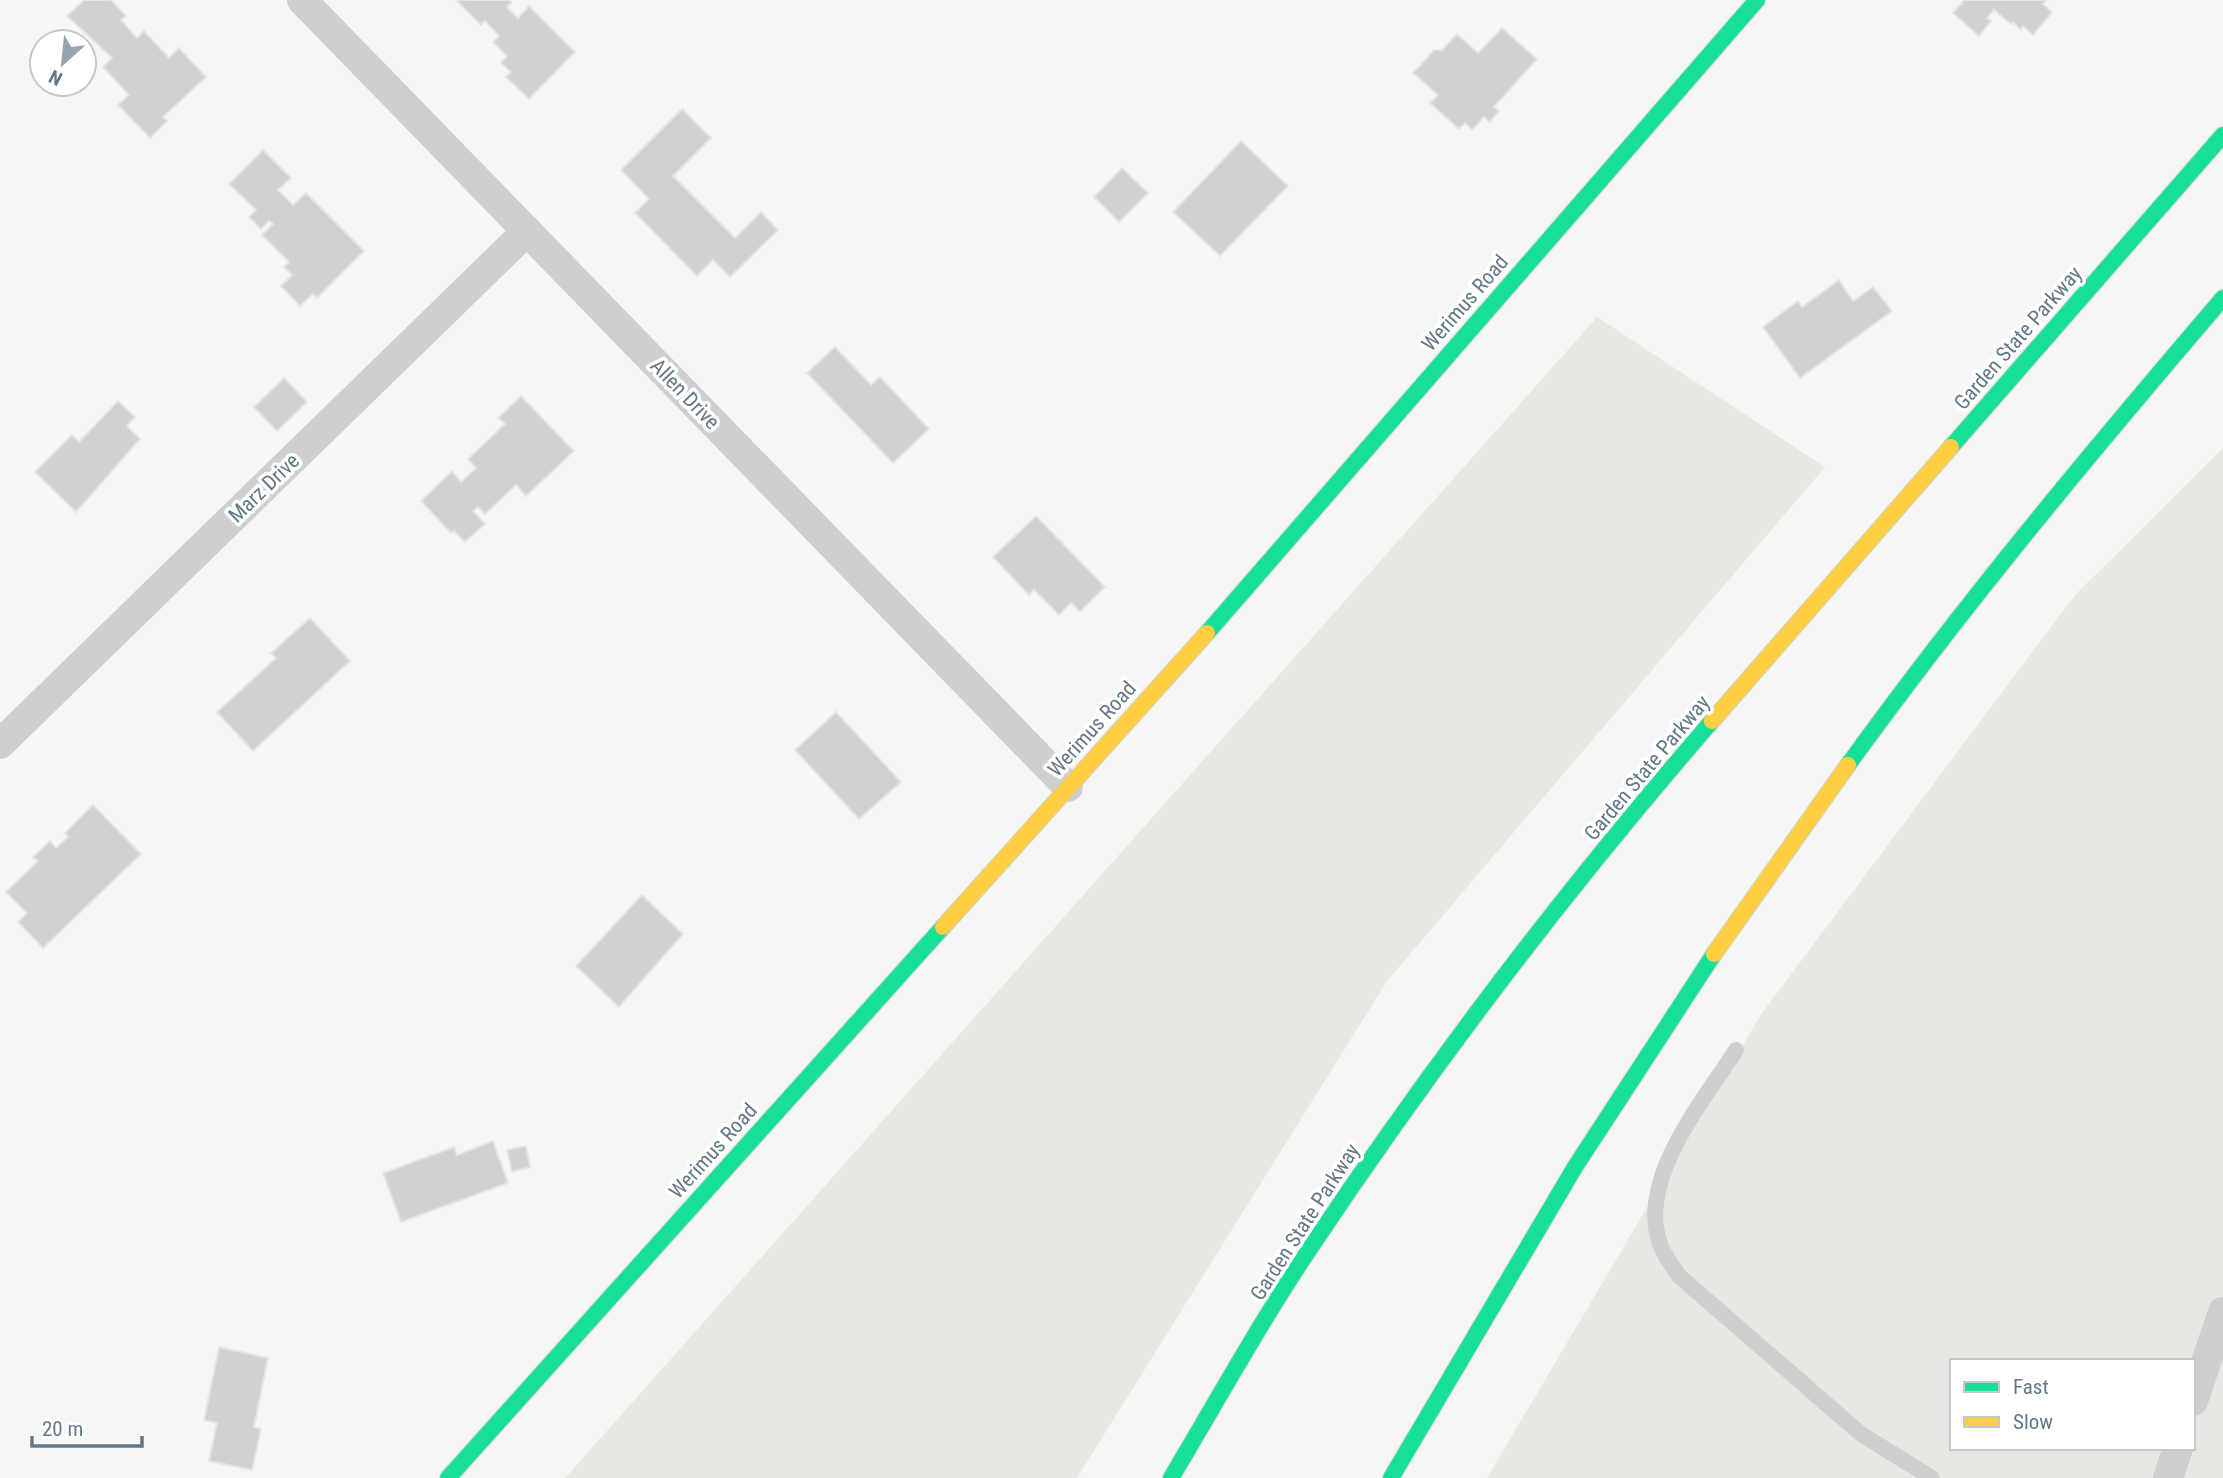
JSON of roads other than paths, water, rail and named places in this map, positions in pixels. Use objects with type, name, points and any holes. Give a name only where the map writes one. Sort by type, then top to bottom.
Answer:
[{"type":"main road","name":"Werimus Road","points":[[448,1478],[1068,788],[1757,0]]},
{"type":"main road","name":"Garden State Parkway","points":[[1171,1478],[1309,1249],[1421,1086],[1547,923],[1673,766],[2223,135]]},
{"type":"main road","points":[[1391,1478],[1480,1318],[1584,1149],[1808,816],[1930,653],[2043,511],[2223,299]]},
{"type":"street","name":"Allen Drive","points":[[302,0],[1068,788]]},
{"type":"street","name":"Marz Drive","points":[[0,744],[527,232]]},
{"type":"street","points":[[2195,1395],[2223,1312]]},
{"type":"street","points":[[2168,1478],[2177,1450]]},
{"type":"lane","points":[[1736,1050],[1667,1158],[1657,1194],[1661,1248],[1679,1276],[1861,1433],[1932,1478]]}]
